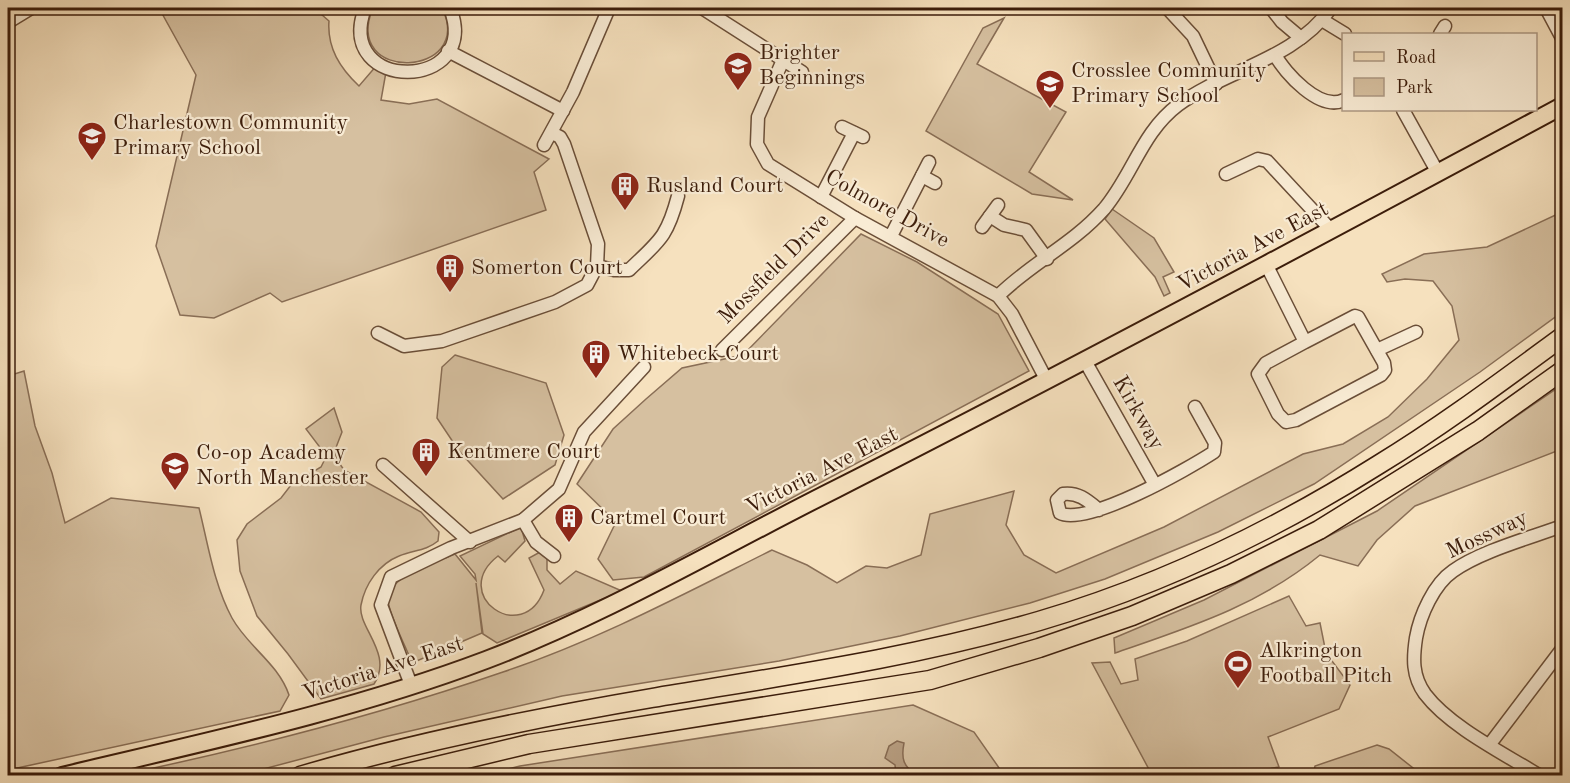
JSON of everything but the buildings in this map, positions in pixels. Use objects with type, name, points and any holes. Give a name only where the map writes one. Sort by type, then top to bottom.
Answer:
[{"type":"highway","points":[[300,776],[420,745],[527,722],[651,698],[885,660],[1042,620],[1123,592],[1220,552],[1309,507],[1379,465],[1465,408],[1563,337]]},
{"type":"highway","points":[[395,776],[529,744],[930,680],[1122,619],[1231,574],[1319,530],[1478,431],[1563,371]]},
{"type":"main road","name":"Victoria Ave East","points":[[62,776],[296,721],[411,685],[487,659],[620,600],[1085,362],[1563,106]]},
{"type":"street","points":[[8,22],[31,8]]},
{"type":"street","points":[[364,8],[360,26],[363,42],[368,52],[385,68],[404,74],[421,72],[436,64],[448,51],[454,32],[450,8]]},
{"type":"street","points":[[544,145],[563,111],[609,8]]},
{"type":"street","points":[[702,8],[802,72]]},
{"type":"street","points":[[1167,8],[1193,36],[1216,84]]},
{"type":"street","points":[[1271,8],[1282,22],[1301,38]]},
{"type":"street","points":[[998,296],[1010,284],[1068,244],[1110,201],[1150,133],[1179,104],[1275,55],[1301,38],[1322,20],[1331,8]]},
{"type":"street","points":[[1546,8],[1563,38]]},
{"type":"street","points":[[1322,20],[1343,33]]},
{"type":"street","points":[[448,51],[563,111]]},
{"type":"street","points":[[1275,55],[1283,69],[1305,88],[1329,102],[1342,100]]},
{"type":"street","name":"Colmore Drive","points":[[783,60],[758,117],[758,144],[768,164],[855,218],[998,296],[1012,314],[1047,381]]},
{"type":"street","points":[[1404,111],[1438,173]]},
{"type":"street","points":[[821,197],[859,135],[842,127]]},
{"type":"street","points":[[378,333],[404,346],[442,341],[555,302],[587,285],[597,266],[598,244],[564,144],[560,137],[552,133]]},
{"type":"street","points":[[1226,174],[1258,159],[1267,161],[1331,230]]},
{"type":"street","points":[[891,236],[928,162]]},
{"type":"street","points":[[922,176],[935,183]]},
{"type":"street","points":[[597,266],[621,271],[629,270],[662,238],[670,226],[678,196]]},
{"type":"street","points":[[982,227],[998,205]]},
{"type":"street","points":[[990,216],[1004,225],[1026,230],[1047,259]]},
{"type":"street","name":"Mossfield Drive","points":[[722,350],[855,218]]},
{"type":"street","points":[[1267,266],[1305,342]]},
{"type":"street","points":[[1355,316],[1362,321],[1385,367],[1381,375],[1296,420],[1286,422],[1278,414],[1258,374],[1266,363],[1305,342],[1355,316]]},
{"type":"street","points":[[1377,350],[1416,332]]},
{"type":"street","name":"Kirkway","points":[[1085,362],[1155,485]]},
{"type":"street","points":[[411,685],[381,605],[391,577],[522,520],[559,489],[584,432],[644,367]]},
{"type":"street","points":[[1099,510],[1155,485],[1214,452],[1215,443],[1195,407]]},
{"type":"street","points":[[382,465],[470,542]]},
{"type":"street","points":[[522,520],[536,542],[554,556]]},
{"type":"street","name":"Mossway","points":[[1540,776],[1450,718],[1425,693],[1412,663],[1419,624],[1430,599],[1452,571],[1500,548],[1563,526]]},
{"type":"street","points":[[1490,744],[1563,649]]},
{"type":"green space","points":[[159,8],[314,8],[329,21],[330,40],[336,57],[359,86],[377,65],[386,72],[381,100],[409,104],[437,99],[549,159],[534,172],[546,210],[282,302],[270,293],[214,318],[180,315],[156,246],[196,75]]},
{"type":"green space","points":[[373,8],[442,8],[447,31],[441,48],[427,59],[408,63],[390,60],[375,50],[368,33]]},
{"type":"green space","points":[[1004,18],[977,64],[1066,112],[1029,172],[1073,200],[1032,194],[926,131],[983,28]]},
{"type":"green space","points":[[1112,209],[1154,238],[1174,272],[1163,277],[1170,293],[1164,296],[1155,277],[1105,219]]},
{"type":"green space","points":[[1562,212],[1562,312],[1480,372],[1314,484],[1218,532],[1105,579],[1030,603],[900,636],[779,661],[562,696],[384,737],[241,775],[121,775],[313,730],[456,688],[538,660],[673,600],[772,550],[807,565],[837,583],[866,566],[887,568],[921,555],[930,514],[1014,491],[1006,525],[1024,555],[1056,573],[1164,527],[1303,454],[1343,444],[1388,417],[1427,379],[1459,340],[1452,306],[1433,281],[1405,279],[1387,282],[1382,274],[1424,254],[1487,247]]},
{"type":"green space","points":[[861,234],[917,262],[998,314],[1029,371],[644,577],[613,580],[598,559],[616,522],[577,484],[613,429],[682,368],[743,355]]},
{"type":"green space","points":[[455,355],[546,383],[564,435],[555,465],[503,499],[459,451],[437,418],[442,367]]},
{"type":"green space","points":[[24,371],[35,426],[52,473],[65,523],[111,498],[199,508],[212,564],[232,618],[246,638],[278,674],[289,695],[280,711],[8,770],[8,376]]},
{"type":"green space","points":[[1562,385],[1562,449],[1415,506],[1377,540],[1358,566],[1320,555],[1296,573],[1248,602],[1196,624],[1115,653],[1114,638],[1204,600],[1377,511]]},
{"type":"green space","points":[[334,408],[342,432],[335,450],[337,460],[344,470],[421,512],[439,532],[438,541],[424,549],[399,556],[379,569],[363,597],[361,613],[380,662],[379,673],[374,684],[321,699],[257,616],[240,571],[237,540],[247,524],[281,498],[291,485],[321,467],[324,461],[322,450],[306,429]]},
{"type":"green space","points":[[521,527],[525,541],[505,562],[498,556],[485,571],[481,586],[485,599],[494,609],[507,615],[521,614],[534,607],[544,590],[529,558],[542,551],[547,556],[547,570],[560,584],[576,571],[622,591],[497,643],[483,634],[476,583],[482,633],[412,663],[388,602],[389,593],[394,585],[413,572],[455,554],[476,580],[475,574],[460,556]]},
{"type":"green space","points":[[1289,596],[1306,626],[1320,623],[1326,653],[1350,685],[1339,709],[1268,737],[1279,767],[1235,775],[1152,775],[1092,663],[1110,662],[1121,684],[1138,680],[1135,659],[1187,641]]},
{"type":"green space","points":[[913,705],[974,732],[1004,775],[481,776],[520,766]]},
{"type":"green space","points":[[1377,745],[1389,749],[1422,775],[1313,775],[1315,766]]},
{"type":"shaded area","points":[[897,741],[904,743],[904,762],[917,775],[896,775],[895,765],[885,758],[889,746]]},
{"type":"place","name":"Brighter Beginnings","points":[[738,92]]},
{"type":"place","name":"Crosslee Community Primary School","points":[[1050,110]]},
{"type":"place","name":"Charlestown Community Primary School","points":[[92,162]]},
{"type":"place","name":"Rusland Court","points":[[625,212]]},
{"type":"place","name":"Somerton Court","points":[[450,294]]},
{"type":"place","name":"Whitebeck Court","points":[[596,380]]},
{"type":"place","name":"Kentmere Court","points":[[426,478]]},
{"type":"place","name":"Co-op Academy North Manchester","points":[[175,492]]},
{"type":"place","name":"Cartmel Court","points":[[569,544]]},
{"type":"place","name":"Alkrington Football Pitch","points":[[1238,690]]}]
